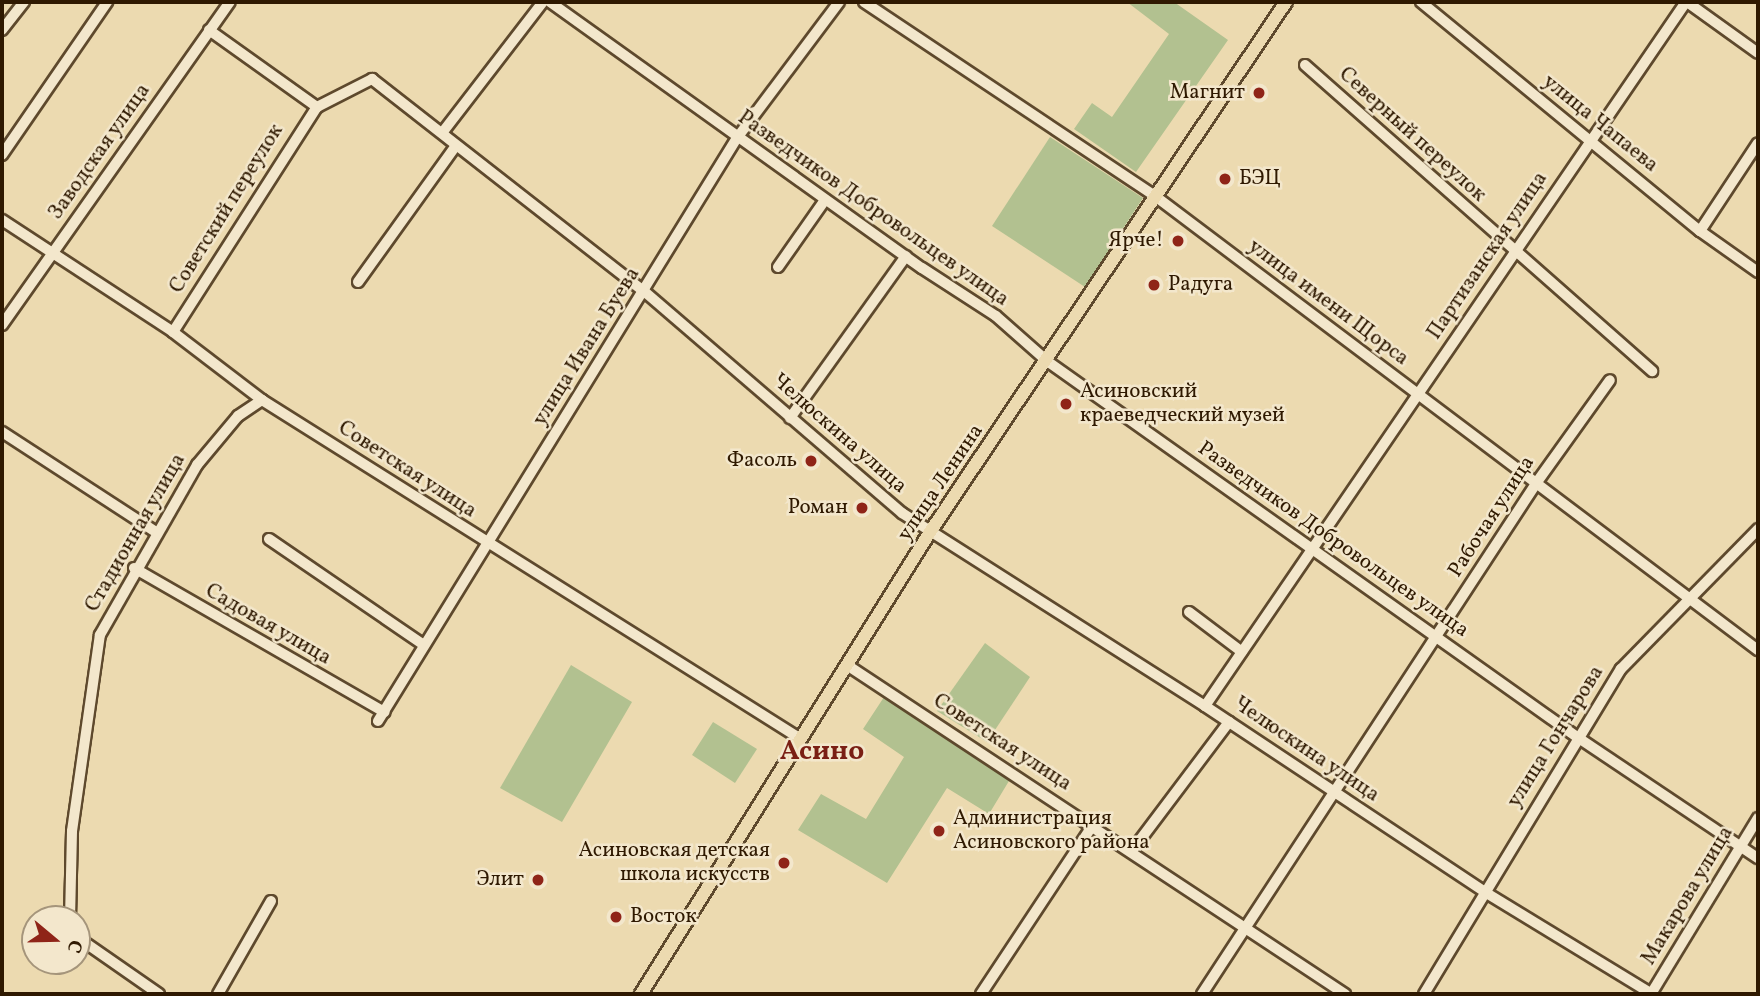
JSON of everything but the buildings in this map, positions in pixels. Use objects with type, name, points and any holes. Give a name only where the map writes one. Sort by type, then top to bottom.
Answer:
[{"type":"main road","name":"улица Ленина","points":[[640,994],[930,532],[1286,2]]},
{"type":"street","points":[[2,30],[23,2]]},
{"type":"street","points":[[2,155],[107,2]]},
{"type":"street","name":"Заводская улица","points":[[2,325],[230,2]]},
{"type":"street","points":[[442,133],[543,2]]},
{"type":"street","name":"Разведчиков Добровольцев улица","points":[[550,2],[825,200],[996,316],[1046,361],[1577,737],[1758,858]]},
{"type":"street","name":"улица Ивана Буева","points":[[381,717],[645,292],[737,138],[839,2]]},
{"type":"street","name":"улица имени Щорса","points":[[864,2],[1155,195],[1758,650]]},
{"type":"street","name":"улица Чапаева","points":[[1421,2],[1700,231],[1758,272]]},
{"type":"street","points":[[1687,2],[1758,52]]},
{"type":"street","name":"Партизанская улица","points":[[1205,706],[1589,140],[1687,2]]},
{"type":"street","points":[[209,30],[317,107]]},
{"type":"street","name":"Северный переулок","points":[[1305,65],[1652,371]]},
{"type":"street","name":"Челюскина улица","points":[[317,107],[372,79],[645,292],[790,418],[930,532],[1205,706],[1485,892],[1651,994]]},
{"type":"street","name":"Советский переулок","points":[[173,332],[317,107]]},
{"type":"street","points":[[1700,231],[1758,143]]},
{"type":"street","points":[[358,282],[455,146]]},
{"type":"street","points":[[778,267],[825,200]]},
{"type":"street","name":"Советская улица","points":[[2,220],[51,256],[173,332],[262,400],[486,544],[801,739]]},
{"type":"street","points":[[790,418],[906,257]]},
{"type":"street","name":"Рабочая улица","points":[[1202,994],[1537,482],[1611,380]]},
{"type":"street","name":"Стадионная улица","points":[[71,905],[72,831],[100,635],[134,568],[197,465],[238,416],[262,400]]},
{"type":"street","points":[[2,432],[156,533]]},
{"type":"street","name":"улица Гончарова","points":[[1424,994],[1577,737],[1621,669],[1688,597],[1758,529]]},
{"type":"street","points":[[270,539],[424,645]]},
{"type":"street","name":"Садовая улица","points":[[134,568],[381,717]]},
{"type":"street","points":[[1189,612],[1242,652]]},
{"type":"street","name":"Советская улица","points":[[847,665],[1345,994]]},
{"type":"street","points":[[1131,852],[1229,722]]},
{"type":"street","name":"Макарова улица","points":[[1651,994],[1758,818]]},
{"type":"street","points":[[981,994],[1092,826]]},
{"type":"street","points":[[218,994],[271,901]]},
{"type":"street","points":[[91,947],[159,994]]},
{"type":"green space","points":[[1127,2],[1174,2],[1228,40],[1136,172],[1074,129],[1092,103],[1112,117],[1169,34]]},
{"type":"green space","points":[[1050,137],[1143,198],[1085,287],[992,226]]},
{"type":"green space","points":[[985,643],[1030,677],[987,742],[937,711]]},
{"type":"green space","points":[[571,665],[632,702],[562,822],[500,788]]},
{"type":"green space","points":[[886,694],[1012,776],[989,814],[947,788],[887,883],[798,830],[821,794],[866,819],[904,757],[863,729]]},
{"type":"green space","points":[[713,722],[757,749],[735,783],[692,755]]},
{"type":"place","name":"Магнит","points":[[1259,93]]},
{"type":"place","name":"БЭЦ","points":[[1225,179]]},
{"type":"place","name":"Ярче!","points":[[1178,241]]},
{"type":"place","name":"Радуга","points":[[1154,285]]},
{"type":"place","name":"Асиновский краеведческий музей","points":[[1066,404]]},
{"type":"place","name":"Фасоль","points":[[811,461]]},
{"type":"place","name":"Роман","points":[[862,508]]},
{"type":"place","name":"Администрация Асиновского района","points":[[939,831]]},
{"type":"place","name":"Асиновская детская школа искусств","points":[[784,863]]},
{"type":"place","name":"Элит","points":[[538,880]]},
{"type":"place","name":"Восток","points":[[616,917]]},
{"type":"district","name":"Асино","points":[[822,752]]}]
